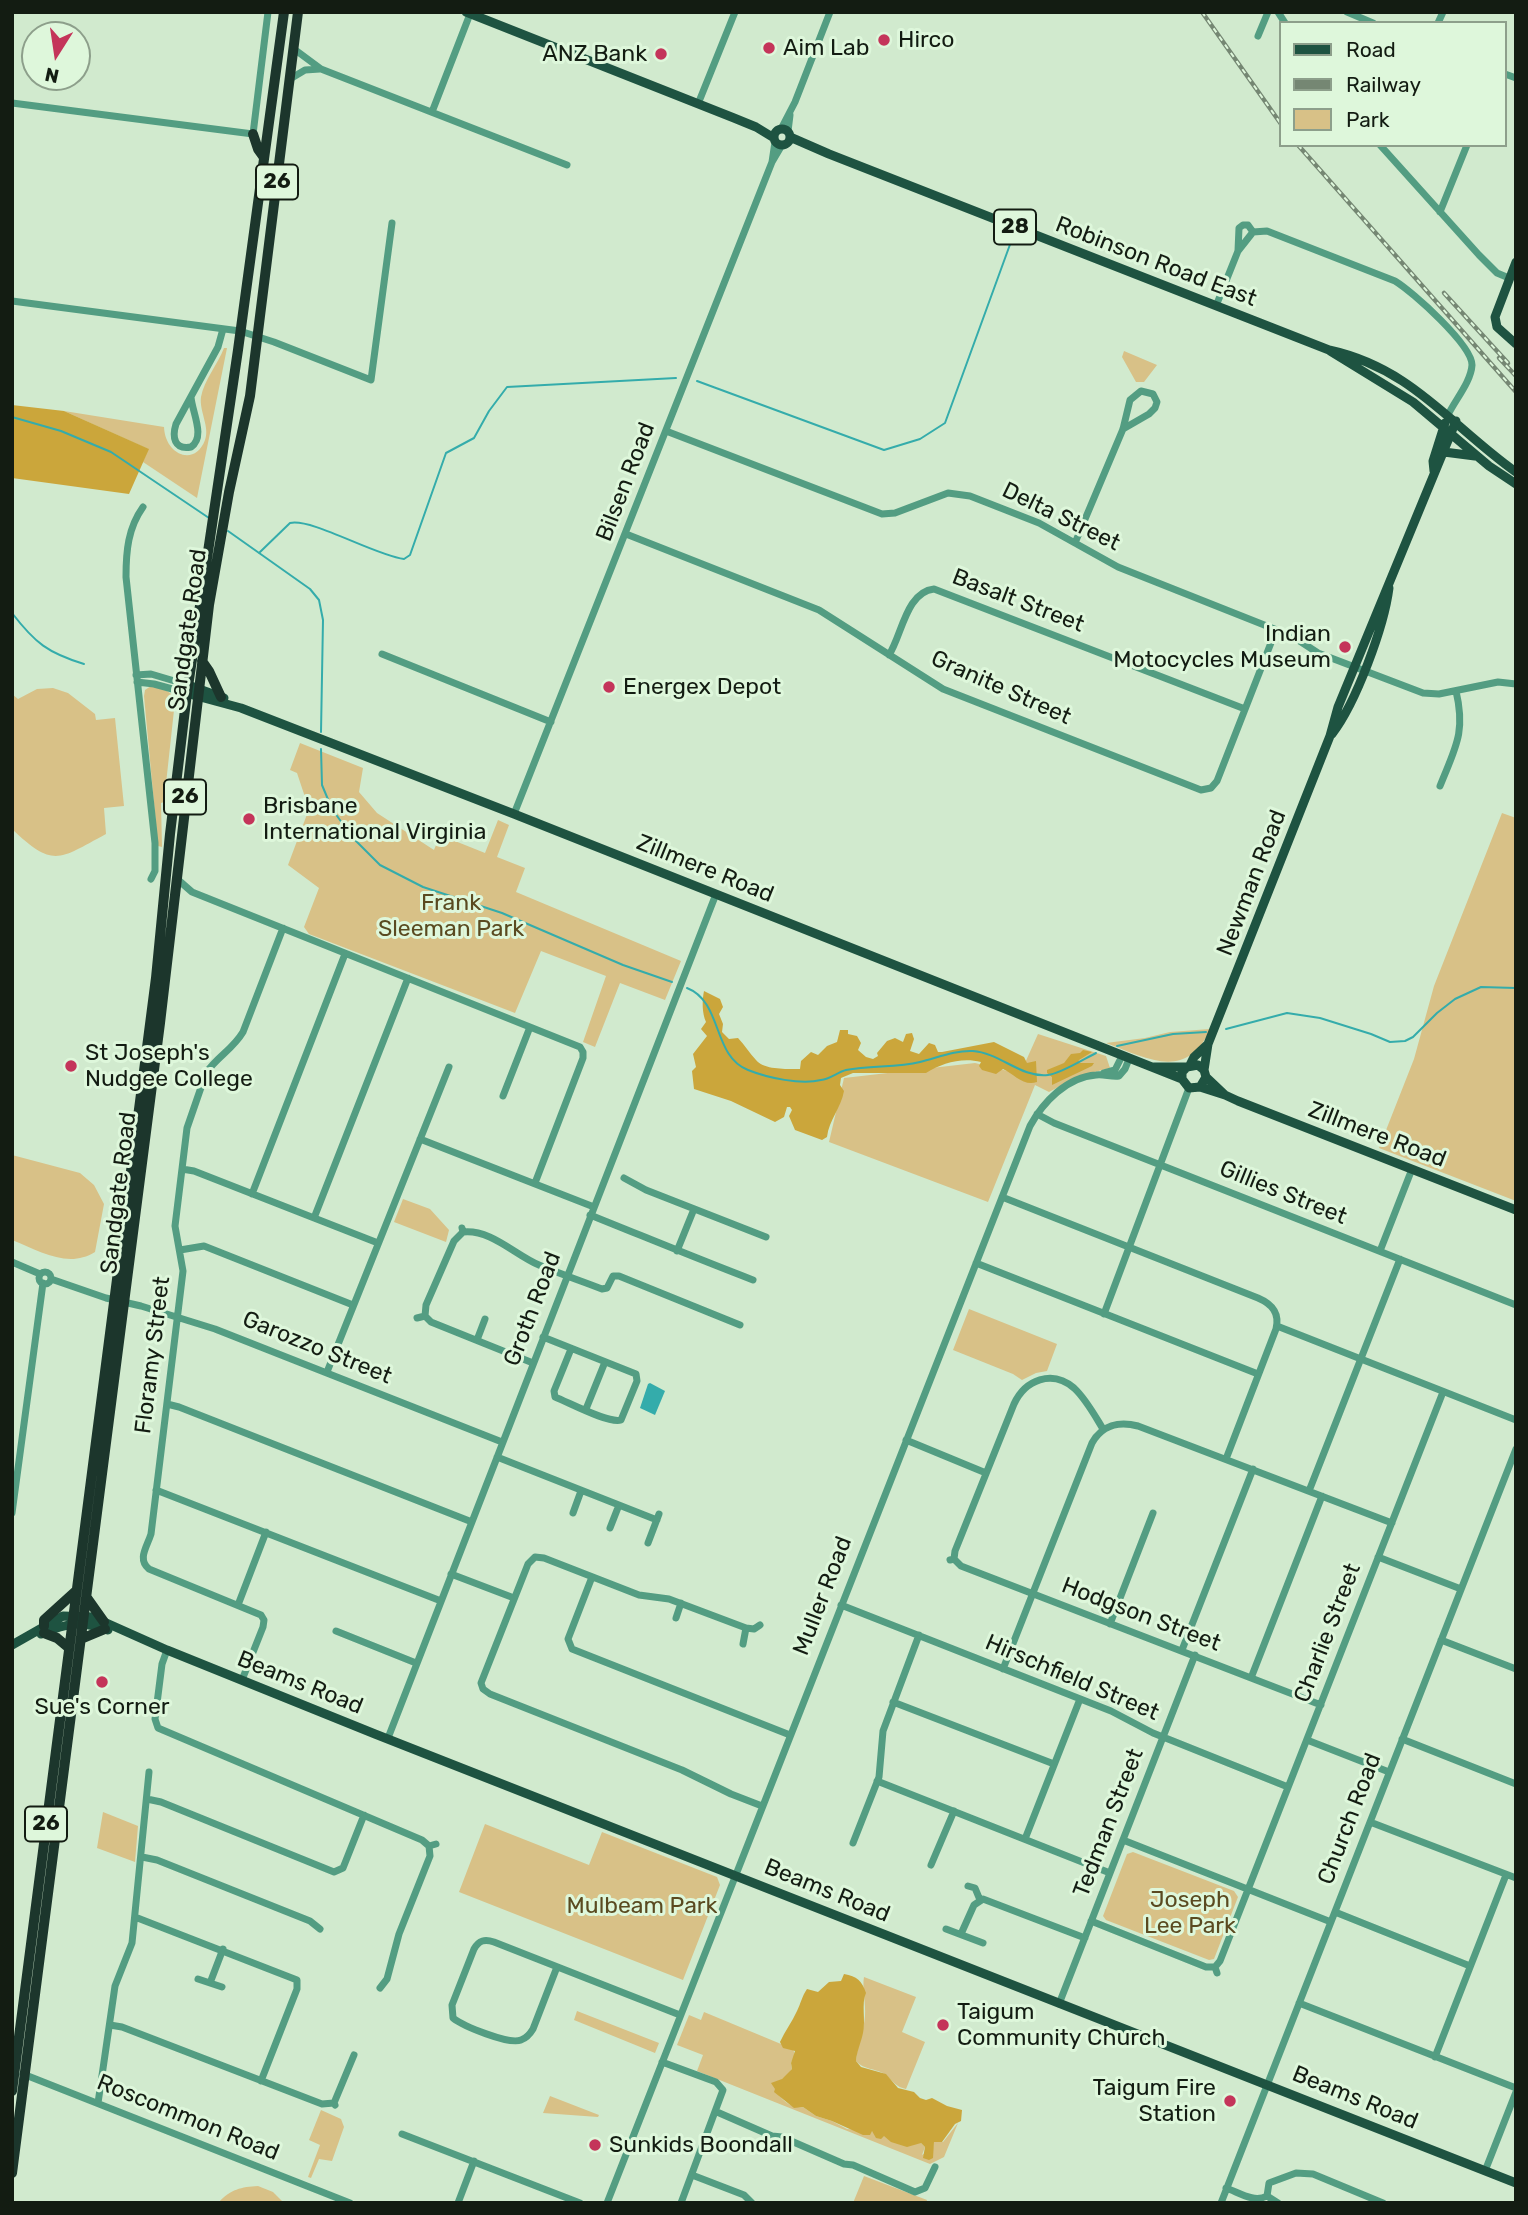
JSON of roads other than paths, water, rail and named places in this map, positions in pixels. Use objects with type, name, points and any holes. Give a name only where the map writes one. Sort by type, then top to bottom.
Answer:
[{"type":"highway","name":"Sandgate Road","points":[[12,2091],[81,1639],[76,1591],[160,1023],[209,534],[284,12]]},
{"type":"highway","name":"Sandgate Road","points":[[12,2173],[17,2072],[69,1648],[87,1598],[170,834],[193,691],[202,661],[219,540],[250,396],[298,12]]},
{"type":"highway","points":[[253,134],[263,156]]},
{"type":"highway","points":[[202,661],[221,697]]},
{"type":"highway","points":[[69,1648],[44,1630],[44,1620],[76,1591]]},
{"type":"highway","points":[[81,1639],[105,1625],[87,1598]]},
{"type":"main road","name":"Robinson Road East","points":[[468,13],[1396,376],[1416,388],[1516,472]]},
{"type":"main road","points":[[1516,262],[1495,320],[1497,327],[1516,344]]},
{"type":"main road","name":"Robinson Road East","points":[[1329,350],[1340,360],[1400,393],[1516,484]]},
{"type":"main road","name":"Newman Road","points":[[1434,471],[1433,461],[1452,418]]},
{"type":"main road","name":"Newman Road","points":[[1205,1073],[1209,1044],[1330,736],[1346,712],[1359,669],[1382,621],[1390,583],[1444,452],[1447,431]]},
{"type":"main road","points":[[1444,452],[1477,456]]},
{"type":"main road","name":"Zillmere Road","points":[[193,691],[221,697],[240,708]]},
{"type":"main road","name":"Zillmere Road","points":[[193,691],[514,814],[1125,1057],[1154,1067],[1188,1066]]},
{"type":"main road","name":"Newman Road","points":[[1188,1066],[1209,1044]]},
{"type":"main road","points":[[1198,1065],[1205,1073],[1195,1088],[1182,1079],[1182,1072],[1188,1066],[1198,1065]]},
{"type":"main road","name":"Zillmere Road","points":[[1154,1067],[1161,1073],[1182,1079]]},
{"type":"main road","name":"Zillmere Road","points":[[1205,1073],[1225,1095]]},
{"type":"main road","name":"Zillmere Road","points":[[1195,1088],[1225,1095],[1516,1210]]},
{"type":"main road","points":[[12,1645],[44,1630],[63,1616],[78,1619]]},
{"type":"main road","name":"Beams Road","points":[[78,1619],[105,1625],[1516,2183]]},
{"type":"street","points":[[12,103],[253,134],[268,12]]},
{"type":"street","points":[[698,104],[736,12]]},
{"type":"street","name":"Bilsen Road","points":[[514,814],[830,12]]},
{"type":"street","points":[[1258,36],[1268,12]]},
{"type":"street","points":[[1347,12],[1368,21]]},
{"type":"street","points":[[432,112],[468,13]]},
{"type":"street","points":[[294,49],[321,69],[567,165]]},
{"type":"street","points":[[290,79],[308,69],[321,69]]},
{"type":"street","points":[[1382,147],[1494,271],[1509,278]]},
{"type":"street","points":[[1440,212],[1466,147]]},
{"type":"street","points":[[12,300],[240,331],[371,380],[392,223]]},
{"type":"street","points":[[1216,306],[1238,251],[1253,232],[1248,225],[1241,226],[1238,231],[1238,251]]},
{"type":"street","name":"Newman Road","points":[[1253,232],[1272,232],[1406,287],[1420,299],[1463,345],[1472,361],[1469,376],[1452,418]]},
{"type":"street","points":[[191,397],[198,439],[191,447],[182,447],[175,442],[174,432],[181,413],[218,347],[223,328]]},
{"type":"street","points":[[1075,543],[1135,394],[1144,391],[1153,394],[1157,402],[1154,410],[1122,429]]},
{"type":"street","name":"Delta Street","points":[[666,431],[877,513],[895,513],[948,493],[961,493],[1029,519],[1118,566],[1297,638],[1314,651],[1423,693],[1456,691],[1490,683],[1516,684]]},
{"type":"street","name":"Sandgate Road","points":[[143,507],[133,523],[126,555],[136,679],[155,843],[155,871],[151,879]]},
{"type":"street","name":"Granite Street","points":[[626,534],[819,610],[943,689],[1201,790],[1211,788],[1217,781],[1276,630]]},
{"type":"street","name":"Basalt Street","points":[[890,655],[914,600],[921,593],[934,589],[1245,709]]},
{"type":"street","points":[[382,654],[551,722]]},
{"type":"street","name":"Zillmere Road","points":[[136,679],[151,674],[193,691]]},
{"type":"street","points":[[1440,786],[1460,731],[1461,716],[1456,691]]},
{"type":"street","points":[[176,877],[192,892],[583,1049],[583,1058],[535,1184]]},
{"type":"street","points":[[173,899],[192,892]]},
{"type":"street","name":"Groth Road","points":[[388,1738],[716,894]]},
{"type":"street","name":"Floramy Street","points":[[238,1605],[149,1569],[143,1560],[151,1534],[184,1268],[175,1229],[187,1128],[202,1081],[211,1065],[229,1051],[243,1032],[283,928]]},
{"type":"street","points":[[252,1194],[345,954]]},
{"type":"street","points":[[314,1218],[408,978]]},
{"type":"street","points":[[503,1096],[530,1027]]},
{"type":"street","name":"Muller Road","points":[[607,2203],[734,1875],[1037,1114],[1051,1097],[1069,1085],[1100,1074],[1119,1076],[1125,1069],[1125,1057]]},
{"type":"street","points":[[327,1373],[449,1067]]},
{"type":"street","points":[[1104,1314],[1195,1088]]},
{"type":"street","name":"Gillies Street","points":[[1037,1114],[1516,1305]]},
{"type":"street","points":[[420,1139],[535,1184],[677,1251],[753,1280]]},
{"type":"street","points":[[182,1169],[194,1171],[378,1243]]},
{"type":"street","points":[[1380,1251],[1412,1169]]},
{"type":"street","points":[[625,1178],[646,1190],[766,1237]]},
{"type":"street","points":[[1002,1197],[1263,1300],[1276,1314],[1277,1326],[1226,1459]]},
{"type":"street","points":[[677,1251],[694,1209]]},
{"type":"street","points":[[533,1363],[421,1317],[454,1241],[462,1230],[487,1237],[539,1265],[604,1289],[611,1278],[619,1276],[740,1325]]},
{"type":"street","points":[[180,1250],[204,1245],[353,1305]]},
{"type":"street","points":[[1309,1491],[1400,1259]]},
{"type":"street","points":[[12,1262],[40,1274],[47,1272],[51,1279],[48,1283],[43,1283]]},
{"type":"street","points":[[976,1263],[1258,1374]]},
{"type":"street","points":[[40,1274],[39,1280],[43,1283]]},
{"type":"street","name":"Garozzo Street","points":[[51,1279],[215,1329],[502,1442]]},
{"type":"street","points":[[12,1513],[16,1448],[43,1283]]},
{"type":"street","points":[[477,1340],[485,1319]]},
{"type":"street","points":[[1277,1326],[1516,1420]]},
{"type":"street","points":[[543,1337],[633,1372],[638,1377],[620,1422],[613,1422],[556,1397],[554,1394],[571,1349]]},
{"type":"street","points":[[586,1409],[606,1362]]},
{"type":"street","points":[[906,1440],[986,1473],[1017,1398],[1026,1385],[1037,1380],[1054,1378],[1071,1386],[1104,1429]]},
{"type":"street","name":"Charlie Street","points":[[1091,1921],[1216,1970],[1443,1392]]},
{"type":"street","points":[[167,1404],[472,1522]]},
{"type":"street","points":[[1003,1669],[1090,1447],[1104,1429],[1118,1424],[1133,1425],[1392,1523]]},
{"type":"street","name":"Church Road","points":[[1221,2203],[1516,1449]]},
{"type":"street","points":[[497,1457],[581,1491],[658,1517],[648,1543]]},
{"type":"street","points":[[1182,1650],[1253,1469]]},
{"type":"street","name":"Hodgson Street","points":[[986,1473],[952,1560],[1032,1594],[1321,1705]]},
{"type":"street","points":[[156,1490],[441,1601]]},
{"type":"street","points":[[573,1513],[581,1491]]},
{"type":"street","points":[[1251,1678],[1322,1496]]},
{"type":"street","points":[[610,1528],[619,1505]]},
{"type":"street","points":[[1110,1624],[1153,1513]]},
{"type":"street","points":[[242,1680],[264,1622],[258,1613],[238,1605],[266,1532]]},
{"type":"street","points":[[760,1625],[754,1629],[746,1628],[665,1597],[639,1595],[544,1558],[535,1557],[529,1562],[481,1686],[490,1694],[682,1770],[762,1806]]},
{"type":"street","points":[[1378,1557],[1461,1589]]},
{"type":"street","points":[[452,1574],[514,1598]]},
{"type":"street","points":[[592,1577],[569,1637],[568,1644],[572,1649],[790,1735]]},
{"type":"street","points":[[676,1618],[681,1603]]},
{"type":"street","name":"Hirschfield Street","points":[[841,1605],[1117,1714],[1163,1738],[1288,1787]]},
{"type":"street","points":[[743,1644],[746,1628]]},
{"type":"street","points":[[335,1631],[416,1663]]},
{"type":"street","points":[[853,1843],[877,1781],[881,1736],[919,1635]]},
{"type":"street","points":[[1441,1640],[1516,1669]]},
{"type":"street","points":[[167,1650],[162,1664],[156,1725],[432,1845],[399,1934],[387,1979],[380,1988]]},
{"type":"street","name":"Tedman Street","points":[[1059,2004],[1195,1655]]},
{"type":"street","points":[[1025,1839],[1080,1699]]},
{"type":"street","points":[[893,1702],[1054,1764]]},
{"type":"street","points":[[1307,1740],[1389,1772]]},
{"type":"street","points":[[1402,1740],[1516,1784]]},
{"type":"street","points":[[98,2104],[115,1986],[130,1953],[149,1772]]},
{"type":"street","points":[[877,1781],[1110,1873]]},
{"type":"street","points":[[147,1799],[161,1802],[334,1872],[340,1871],[344,1866],[364,1815]]},
{"type":"street","points":[[931,1866],[954,1811]]},
{"type":"street","points":[[1370,1822],[1516,1878]]},
{"type":"street","points":[[1122,1840],[1331,1922]]},
{"type":"street","points":[[142,1857],[157,1860],[310,1921],[320,1929]]},
{"type":"street","points":[[1435,2057],[1506,1875]]},
{"type":"street","points":[[968,1885],[975,1888],[980,1900],[1085,1938]]},
{"type":"street","points":[[961,1934],[974,1905],[980,1900]]},
{"type":"street","points":[[1335,1912],[1470,1966]]},
{"type":"street","points":[[135,1917],[291,1976],[298,1983],[261,2081]]},
{"type":"street","points":[[946,1929],[983,1943]]},
{"type":"street","points":[[556,1967],[533,2029],[522,2040],[505,2040],[453,2018],[452,2005],[474,1949],[480,1941],[492,1941],[680,2015]]},
{"type":"street","points":[[211,1983],[223,1949]]},
{"type":"street","points":[[198,1979],[222,1987]]},
{"type":"street","points":[[1299,2003],[1516,2090],[1485,2171]]},
{"type":"street","points":[[110,2025],[122,2027],[322,2104],[335,2105],[354,2055]]},
{"type":"street","points":[[662,2062],[716,2082],[723,2088],[717,2112],[681,2203]]},
{"type":"street","name":"Roscommon Road","points":[[17,2072],[350,2203]]},
{"type":"street","points":[[717,2112],[912,2191],[920,2192],[925,2188],[934,2166]]},
{"type":"street","points":[[402,2134],[580,2203]]},
{"type":"street","points":[[458,2203],[474,2161]]},
{"type":"street","points":[[1267,2196],[1269,2183],[1304,2172],[1383,2203]]},
{"type":"street","points":[[692,2175],[744,2195],[752,2203]]},
{"type":"street","points":[[1226,2188],[1253,2199],[1260,2200],[1267,2196]]},
{"type":"street","points":[[1267,2196],[1278,2203]]},
{"type":"water","points":[[650,1383],[665,1391],[655,1415],[640,1408]]},
{"type":"waterway","points":[[697,381],[884,450],[920,439],[945,423],[1012,239]]},
{"type":"waterway","points":[[259,553],[290,523],[300,523],[404,559],[410,555],[446,453],[474,438],[507,387],[676,378]]},
{"type":"waterway","points":[[12,417],[61,431],[111,452],[209,518]]},
{"type":"waterway","points":[[228,531],[310,589],[319,600],[323,620],[321,732]]},
{"type":"waterway","points":[[12,613],[43,646],[84,664]]},
{"type":"waterway","points":[[321,749],[322,785],[332,809],[353,838],[380,865],[423,887],[502,913],[623,965],[672,982]]},
{"type":"waterway","points":[[1226,1029],[1287,1013],[1320,1018],[1390,1042],[1405,1041],[1455,999],[1481,987],[1516,988]]},
{"type":"waterway","points":[[687,988],[707,1005],[722,1042],[737,1063],[756,1073],[784,1080],[813,1081],[846,1070],[911,1064],[966,1051],[992,1056],[1029,1073],[1048,1075],[1096,1053]]},
{"type":"waterway","points":[[1117,1046],[1173,1034],[1206,1032]]},
{"type":"railway","points":[[1202,12],[1280,123]]},
{"type":"railway","points":[[1300,147],[1516,392]]},
{"type":"railway","points":[[1444,293],[1508,363]]},
{"type":"railway","points":[[1499,358],[1516,376]]},
{"type":"place","name":"Hirco","points":[[884,40]]},
{"type":"place","name":"Aim Lab","points":[[769,48]]},
{"type":"place","name":"ANZ Bank","points":[[661,54]]},
{"type":"place","name":"Indian Motocycles Museum","points":[[1345,647]]},
{"type":"place","name":"Energex Depot","points":[[609,687]]},
{"type":"place","name":"Brisbane International Virginia","points":[[249,819]]},
{"type":"place","name":"St Joseph's Nudgee College","points":[[71,1066]]},
{"type":"place","name":"Sue's Corner","points":[[102,1682]]},
{"type":"place","name":"Taigum Community Church","points":[[943,2025]]},
{"type":"place","name":"Taigum Fire Station","points":[[1230,2101]]},
{"type":"place","name":"Sunkids Boondall","points":[[595,2145]]},
{"type":"park label","name":"Frank Sleeman Park","points":[[451,916]]},
{"type":"park label","name":"Mulbeam Park","points":[[642,1906]]},
{"type":"park label","name":"Joseph Lee Park","points":[[1190,1913]]}]
